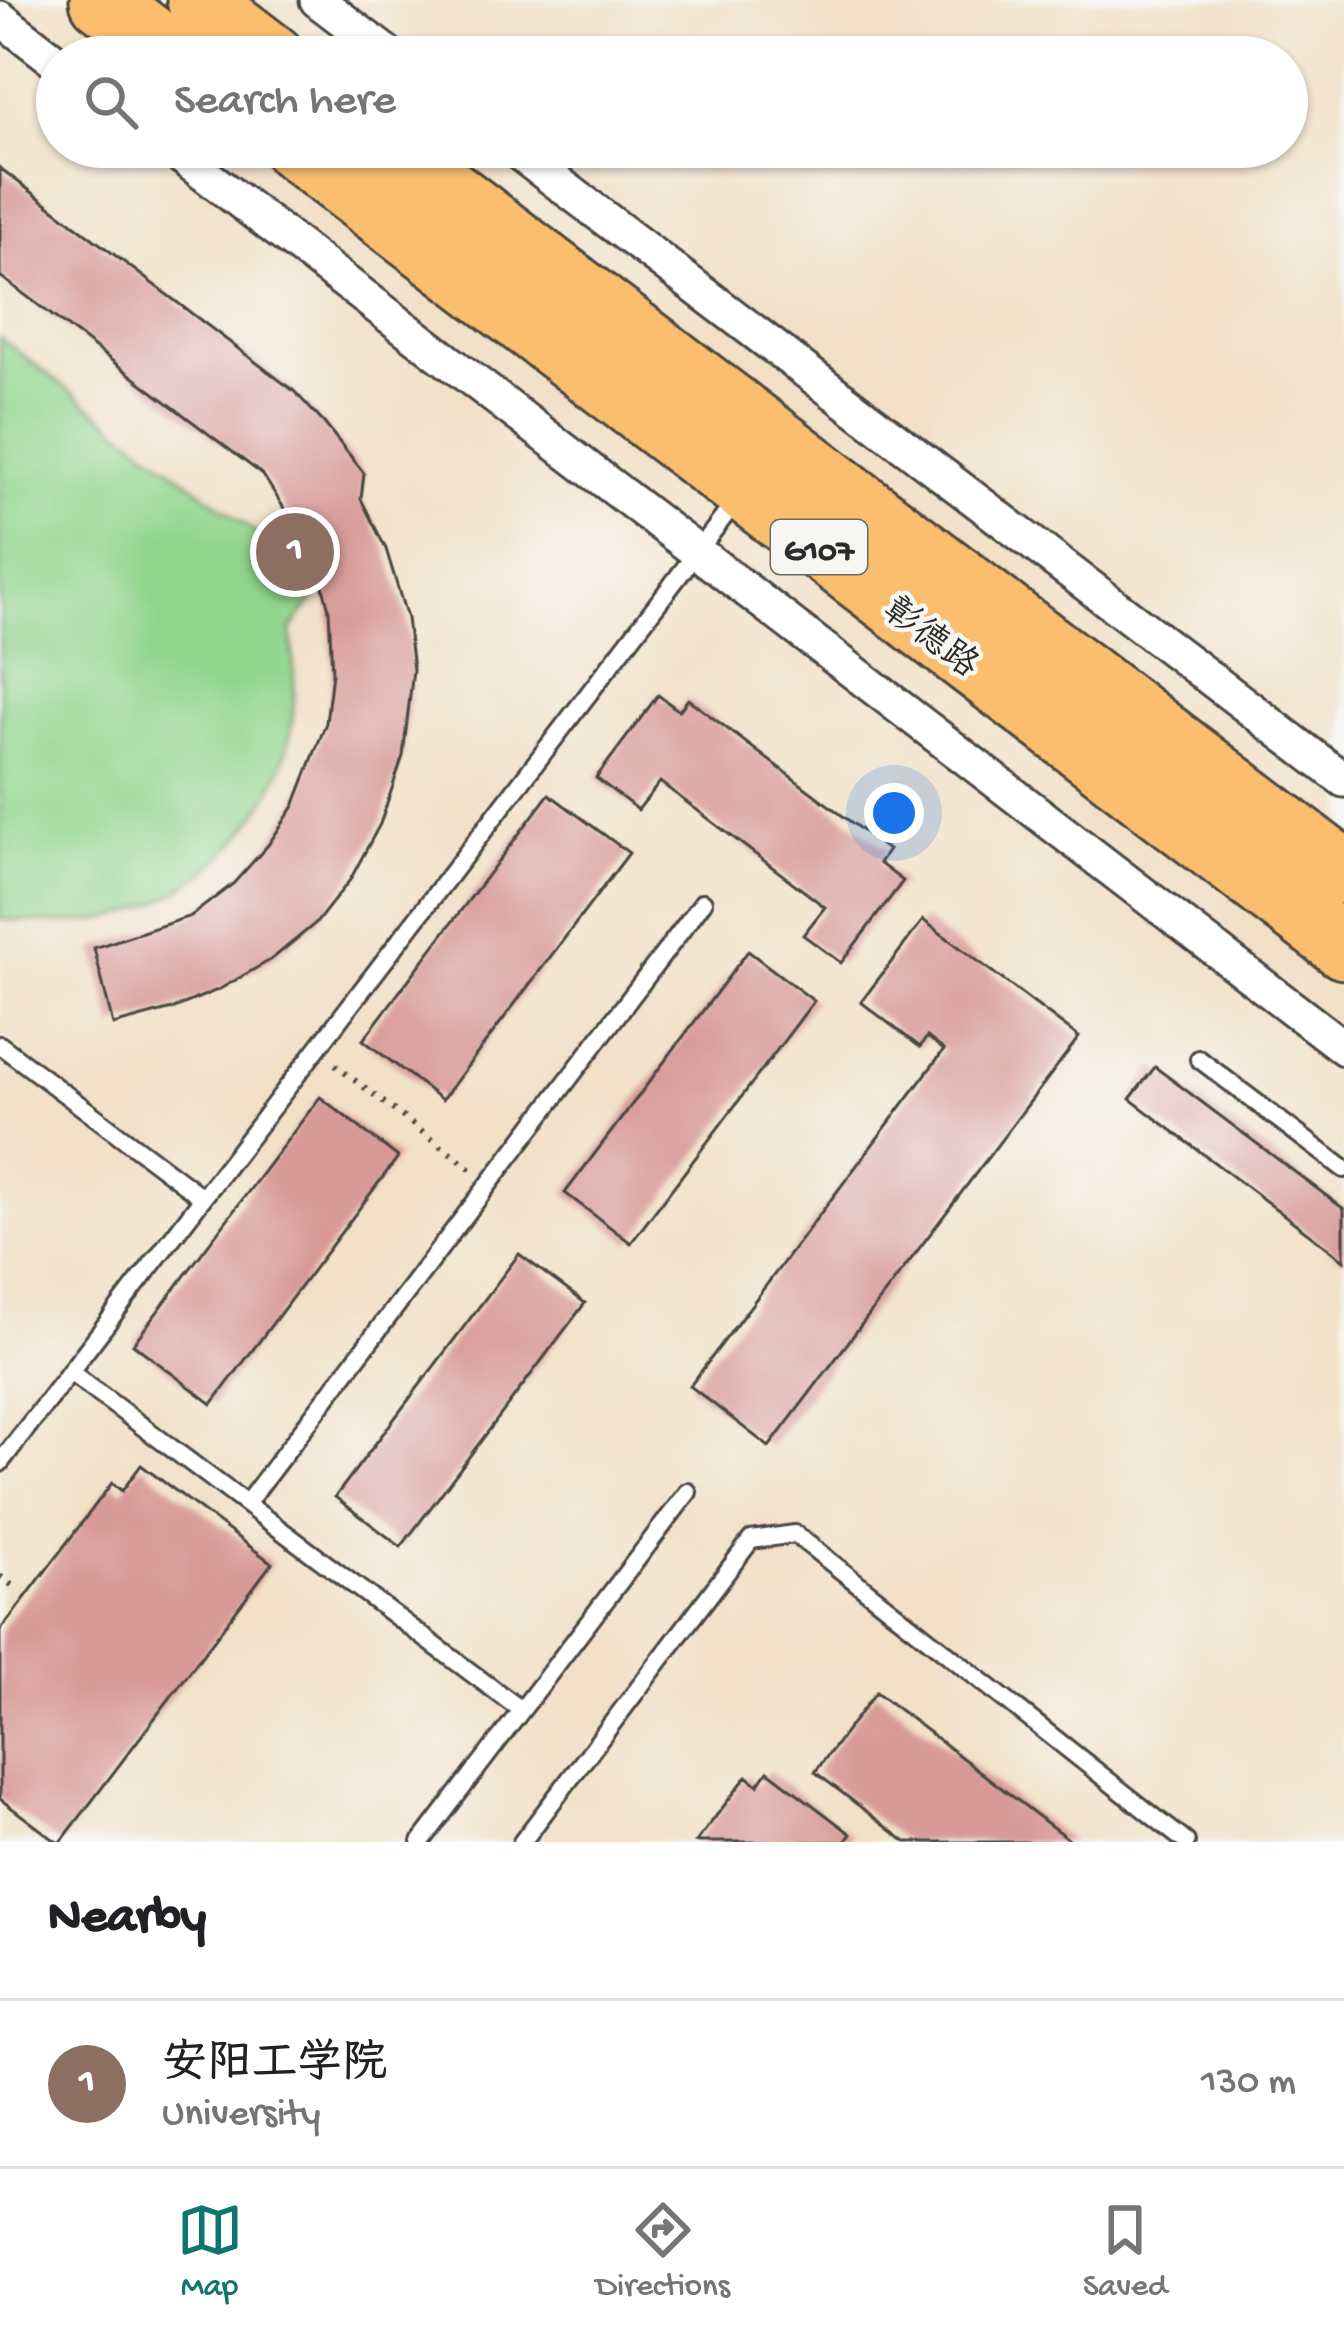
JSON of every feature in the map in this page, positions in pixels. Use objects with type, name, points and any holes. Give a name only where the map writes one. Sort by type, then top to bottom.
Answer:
[{"type":"highway","points":[[101,0],[148,36]]},
{"type":"highway","points":[[199,0],[246,36]]},
{"type":"highway","name":"彰德路","points":[[322,168],[1344,947]]},
{"type":"highway","name":"彰德路","points":[[419,168],[1344,872]]},
{"type":"street","points":[[316,0],[364,36]]},
{"type":"street","points":[[0,18],[36,46]]},
{"type":"street","points":[[196,168],[1344,1048]]},
{"type":"street","points":[[539,168],[1344,780]]},
{"type":"lane","points":[[0,1463],[744,490]]},
{"type":"lane","points":[[246,1504],[703,902]]},
{"type":"lane","points":[[0,1045],[203,1198]]},
{"type":"lane","points":[[1199,1059],[1344,1169]]},
{"type":"lane","points":[[70,1372],[521,1710]]},
{"type":"lane","points":[[421,1842],[688,1492]]},
{"type":"lane","points":[[522,1842],[752,1540],[795,1534],[1186,1842]]},
{"type":"path","points":[[315,1051],[490,1183]]},
{"type":"path","points":[[0,1576],[18,1590]]},
{"type":"green space","points":[[0,338],[312,576],[318,593],[291,629],[291,732],[282,765],[255,817],[215,863],[191,882],[138,910],[96,921],[0,919]]},
{"type":"building","points":[[0,168],[294,391],[324,423],[364,473],[361,499],[386,549],[407,618],[413,670],[403,756],[380,824],[350,880],[317,922],[272,959],[172,1009],[113,1025],[94,948],[191,916],[233,884],[294,806],[326,723],[332,673],[329,610],[316,559],[263,475],[0,276]]},
{"type":"building","points":[[658,695],[679,711],[688,699],[888,850],[879,863],[903,881],[841,963],[803,935],[825,907],[660,782],[638,810],[596,778]]},
{"type":"building","points":[[549,794],[629,853],[442,1100],[363,1040]]},
{"type":"building","points":[[923,920],[1079,1037],[769,1447],[690,1386],[944,1050],[927,1037],[920,1047],[861,1002]]},
{"type":"building","points":[[748,951],[814,1001],[631,1243],[565,1193]]},
{"type":"building","points":[[1155,1067],[1344,1209],[1344,1260],[1130,1099]]},
{"type":"building","points":[[320,1097],[398,1157],[212,1404],[133,1344]]},
{"type":"building","points":[[519,1254],[585,1303],[401,1547],[335,1497]]},
{"type":"building","points":[[141,1465],[272,1563],[57,1842],[0,1799],[0,1631],[112,1483],[122,1491]]},
{"type":"building","points":[[876,1692],[1072,1842],[906,1842],[815,1772]]},
{"type":"building","points":[[768,1771],[851,1834],[845,1842],[696,1842],[747,1776],[758,1785]]},
{"type":"place","name":"安阳工学院","points":[[295,552]]}]
